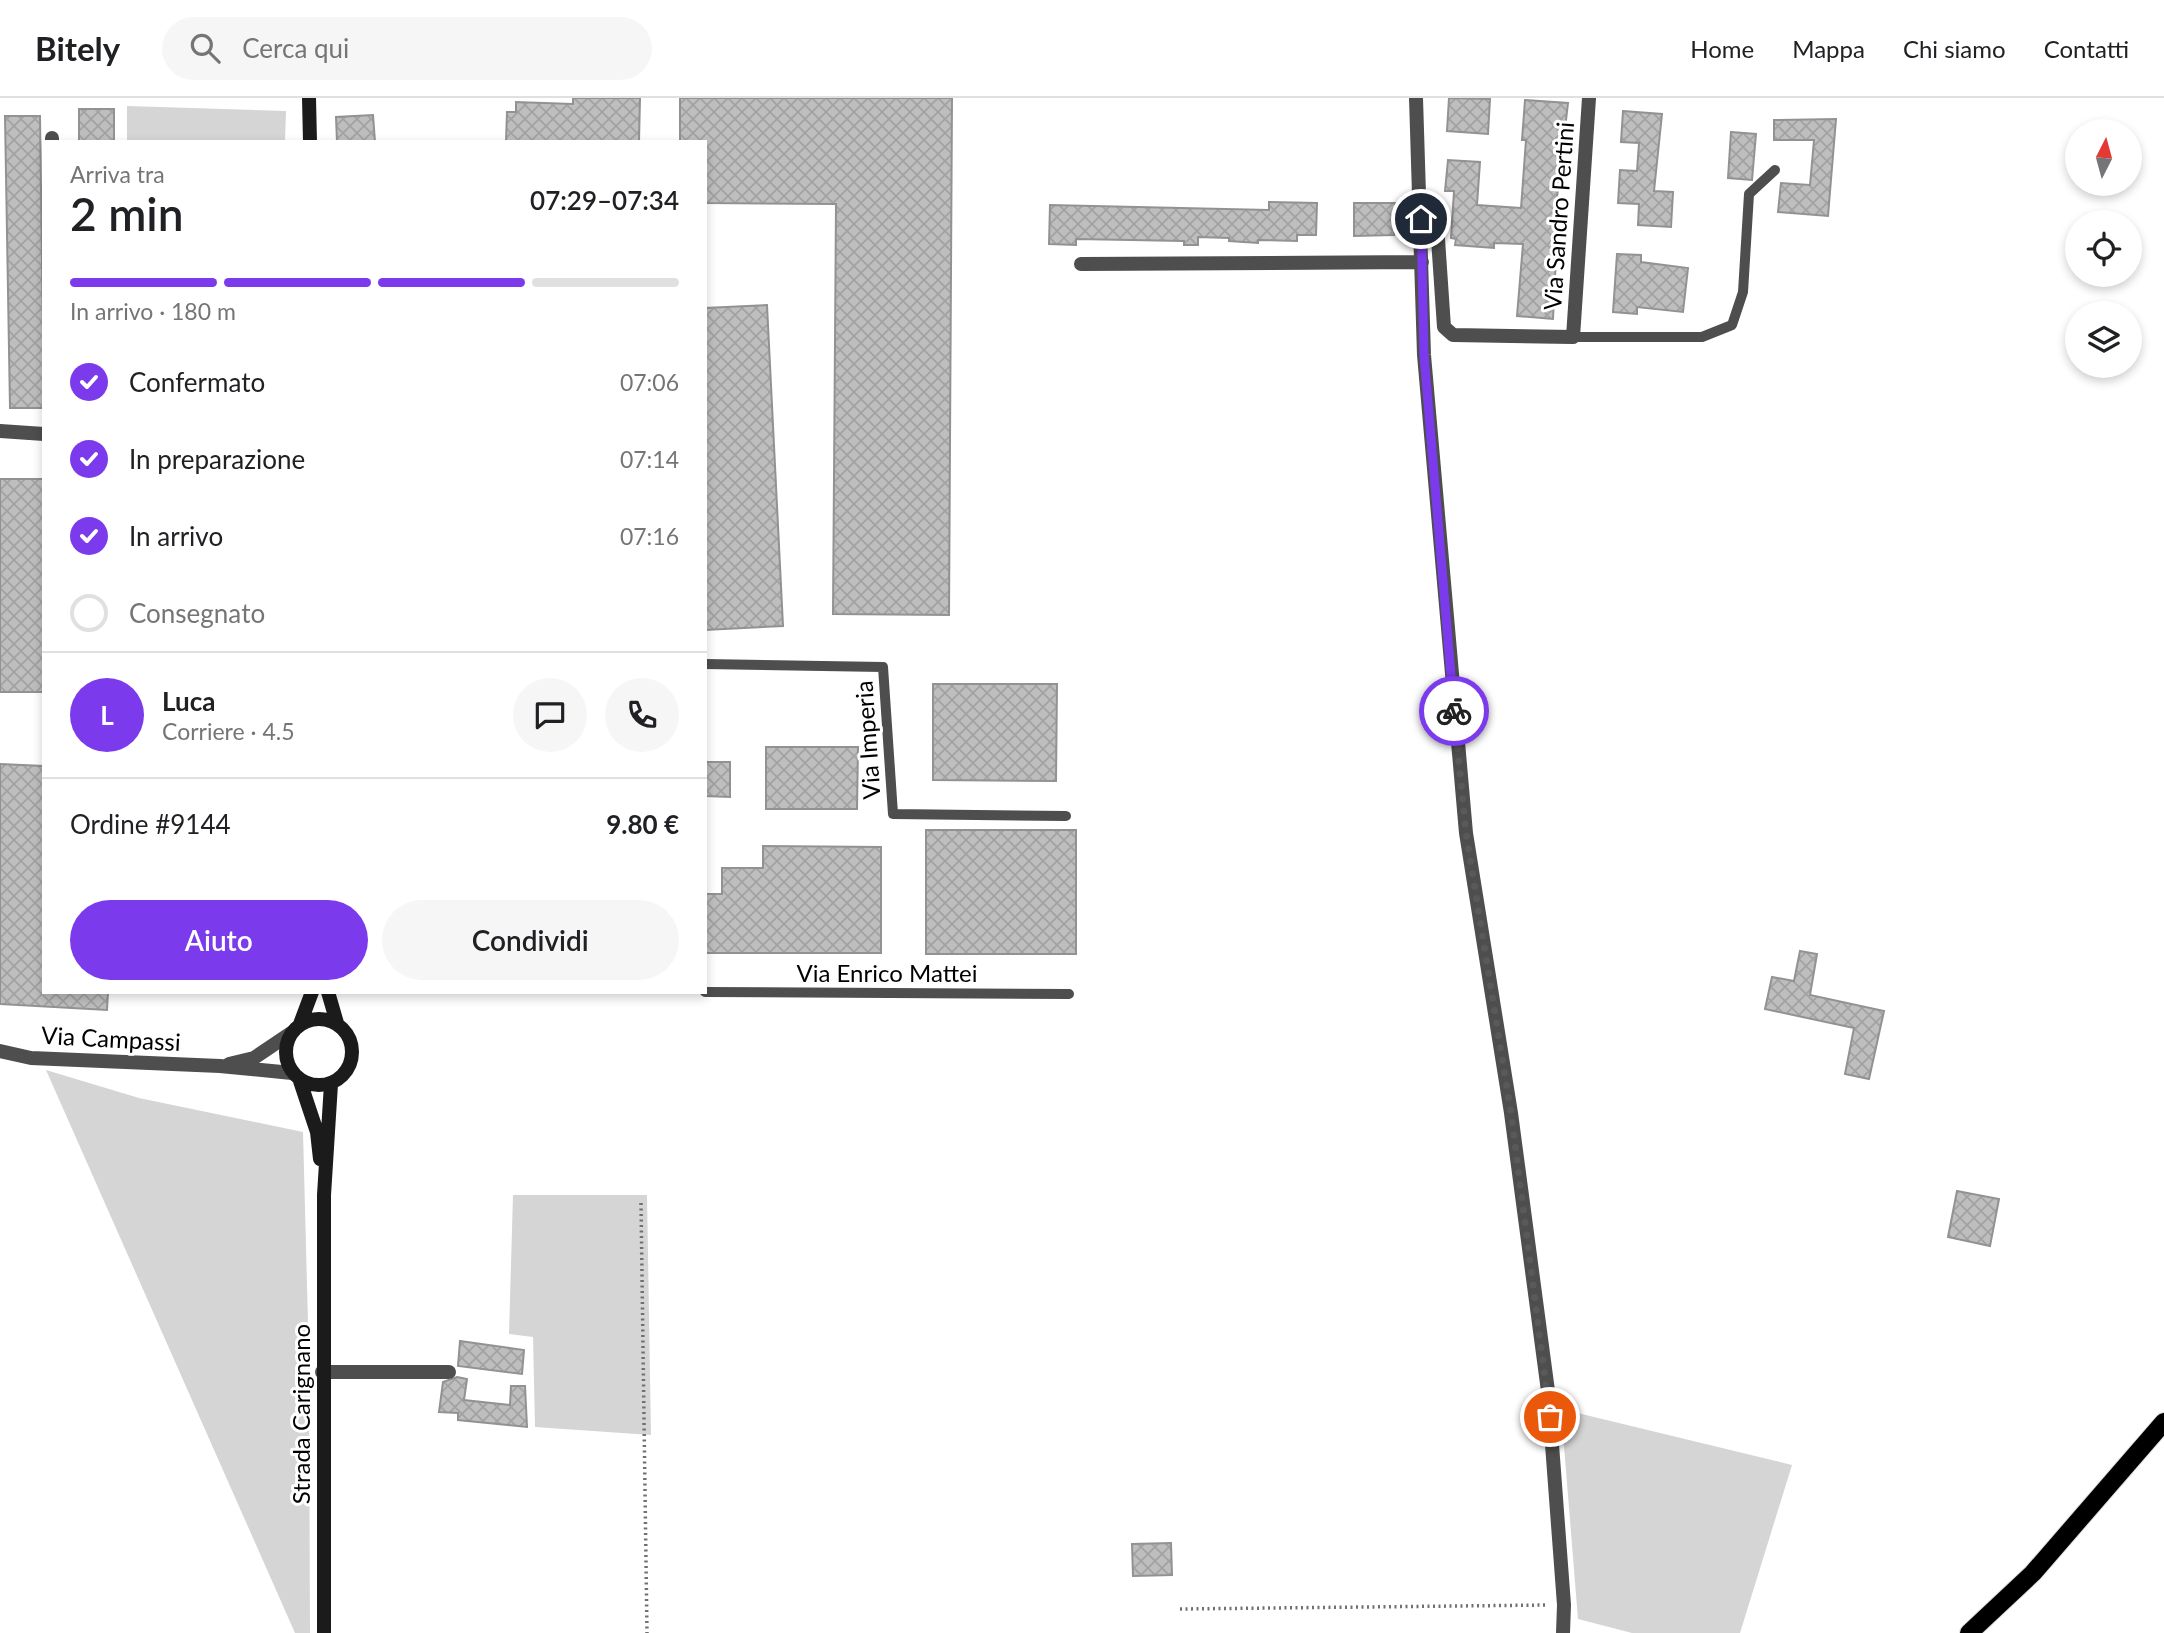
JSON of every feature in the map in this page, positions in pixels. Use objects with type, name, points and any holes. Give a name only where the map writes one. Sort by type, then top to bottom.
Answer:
[{"type":"main road","points":[[1969,1633],[2033,1573],[2164,1422]]},
{"type":"street","points":[[309,98],[310,140]]},
{"type":"street","points":[[1416,98],[1427,383],[1466,833],[1511,1113],[1548,1391],[1564,1605],[1563,1633]]},
{"type":"street","name":"Via Sandro Pertini","points":[[1573,337],[1589,98]]},
{"type":"street","points":[[1421,219],[1438,239],[1444,327],[1453,335],[1573,337]]},
{"type":"street","points":[[1082,264],[1422,262]]},
{"type":"street","points":[[0,431],[42,434]]},
{"type":"street","points":[[311,994],[286,1052],[296,1077],[317,1086],[331,1084],[345,1074],[353,1057],[352,1042],[337,1023],[329,994]]},
{"type":"street","points":[[295,1029],[321,1018],[337,1023]]},
{"type":"street","name":"Via Campassi","points":[[220,1066],[254,1058],[295,1029]]},
{"type":"street","name":"Via Campassi","points":[[0,1051],[31,1058],[220,1066],[296,1077]]},
{"type":"street","name":"Strada Carignano","points":[[296,1077],[317,1132],[324,1195]]},
{"type":"street","name":"Strada Carignano","points":[[324,1633],[324,1195],[331,1084]]},
{"type":"street","points":[[322,1371],[449,1372]]},
{"type":"lane","points":[[1573,337],[1702,337],[1714,335],[1732,325],[1743,292],[1749,194],[1775,170]]},
{"type":"lane","name":"Via Imperia","points":[[707,664],[883,667],[893,814],[1066,816]]},
{"type":"lane","name":"Via Enrico Mattei","points":[[707,992],[1069,994]]},
{"type":"path","points":[[641,1203],[647,1633]]},
{"type":"path","points":[[1180,1609],[1564,1605]]},
{"type":"shaded area","points":[[127,106],[286,111],[285,140],[127,140]]},
{"type":"shaded area","points":[[46,1070],[139,1098],[303,1132],[309,1361],[310,1633],[295,1633]]},
{"type":"shaded area","points":[[513,1195],[647,1195],[651,1435],[535,1427],[533,1337],[509,1334]]},
{"type":"shaded area","points":[[1561,1409],[1792,1465],[1740,1633],[1632,1633],[1578,1619]]},
{"type":"building","points":[[573,98],[640,98],[639,140],[506,140],[507,112],[516,112],[516,102],[573,104]]},
{"type":"building","points":[[680,98],[952,98],[949,615],[833,614],[836,204],[707,203],[707,140],[680,140]]},
{"type":"building","points":[[1449,98],[1490,99],[1488,134],[1447,131]]},
{"type":"building","points":[[1525,100],[1568,103],[1555,215],[1558,215],[1553,319],[1517,316],[1523,244],[1494,243],[1494,248],[1455,245],[1456,239],[1451,238],[1454,191],[1445,191],[1448,160],[1480,162],[1477,205],[1521,208],[1526,140],[1522,140]]},
{"type":"building","points":[[79,109],[114,109],[114,140],[79,140]]},
{"type":"building","points":[[1623,111],[1662,114],[1654,191],[1673,192],[1671,227],[1638,225],[1639,204],[1618,203],[1620,170],[1637,171],[1639,143],[1621,142]]},
{"type":"building","points":[[373,115],[375,140],[337,140],[336,117]]},
{"type":"building","points":[[5,116],[40,116],[42,408],[10,408]]},
{"type":"building","points":[[1836,119],[1828,216],[1778,212],[1781,183],[1810,185],[1814,140],[1774,140],[1774,120]]},
{"type":"building","points":[[1731,132],[1756,134],[1752,180],[1728,178]]},
{"type":"building","points":[[1269,202],[1317,203],[1316,235],[1297,235],[1297,241],[1258,240],[1258,243],[1198,237],[1198,245],[1184,245],[1184,241],[1076,239],[1076,245],[1049,244],[1050,205],[1269,210]]},
{"type":"building","points":[[1354,203],[1397,203],[1394,235],[1354,236]]},
{"type":"building","points":[[1617,254],[1641,255],[1641,262],[1688,268],[1683,312],[1637,307],[1637,314],[1613,312]]},
{"type":"building","points":[[767,305],[783,626],[707,630],[707,308]]},
{"type":"building","points":[[0,479],[42,479],[42,692],[0,692]]},
{"type":"building","points":[[933,684],[1057,684],[1056,781],[933,780]]},
{"type":"building","points":[[766,747],[858,747],[857,809],[766,809]]},
{"type":"building","points":[[707,762],[730,762],[730,797],[707,796]]},
{"type":"building","points":[[0,764],[42,766],[42,994],[108,994],[107,1010],[0,1004]]},
{"type":"building","points":[[926,830],[1076,830],[1076,954],[926,954]]},
{"type":"building","points":[[763,846],[881,847],[881,953],[707,953],[707,894],[722,894],[722,868],[763,868]]},
{"type":"building","points":[[1800,951],[1817,954],[1810,995],[1884,1011],[1869,1079],[1845,1074],[1854,1028],[1765,1009],[1772,977],[1794,981]]},
{"type":"building","points":[[1957,1191],[1999,1199],[1990,1246],[1948,1237]]},
{"type":"building","points":[[460,1341],[524,1350],[522,1374],[458,1366]]},
{"type":"building","points":[[457,1377],[467,1379],[464,1400],[510,1405],[511,1386],[525,1386],[527,1427],[458,1420],[458,1413],[439,1412],[443,1382]]},
{"type":"building","points":[[1171,1543],[1172,1575],[1133,1576],[1132,1544]]},
{"type":"way so far","points":[[1454,711],[1466,833],[1511,1113],[1550,1417]]},
{"type":"route","points":[[1421,219],[1424,355],[1454,711]]}]
